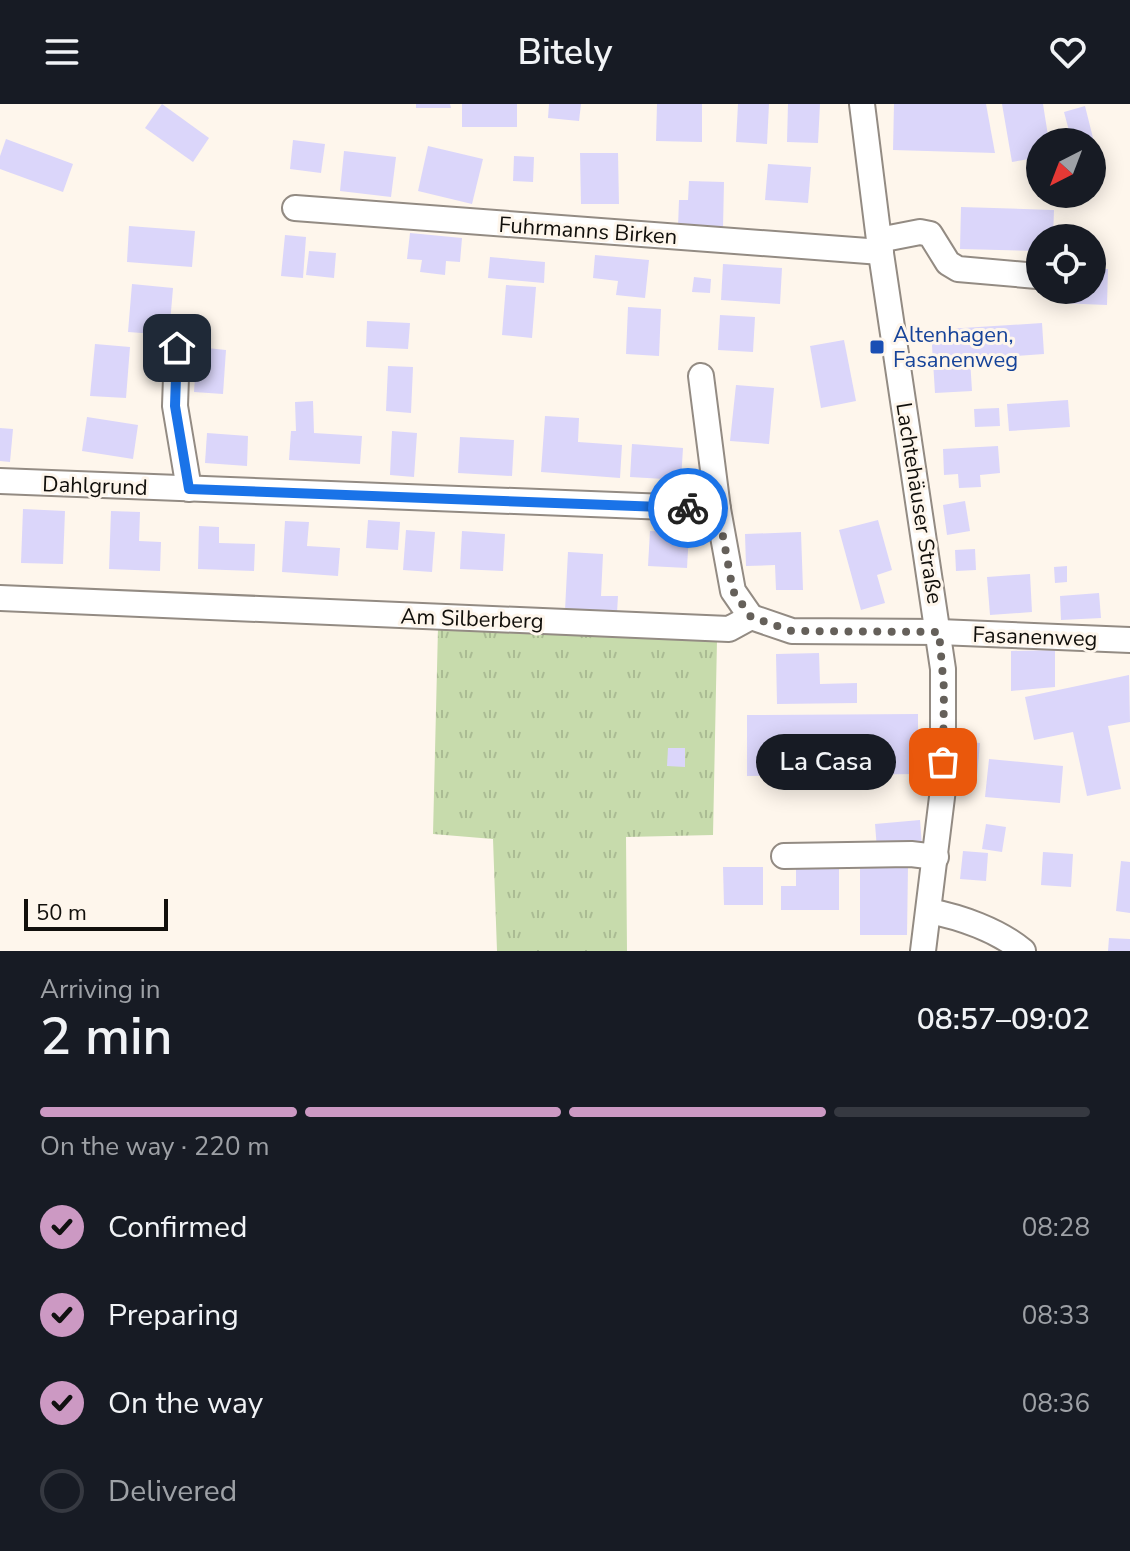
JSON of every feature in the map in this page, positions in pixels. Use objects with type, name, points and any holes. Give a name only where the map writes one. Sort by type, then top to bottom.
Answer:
[{"type":"street","name":"Lachtehäuser Straße","points":[[862,104],[880,246],[939,632],[945,709],[943,789],[923,951]]},
{"type":"street","name":"Fuhrmanns Birken","points":[[295,208],[880,246],[920,232],[930,234],[948,263],[958,269],[1026,275]]},
{"type":"street","points":[[177,348],[175,406],[189,489]]},
{"type":"street","points":[[701,376],[718,509],[733,591],[751,617],[792,631],[939,632]]},
{"type":"street","name":"Dahlgrund","points":[[0,481],[718,509]]},
{"type":"street","name":"Am Silberberg","points":[[0,598],[729,629],[751,617]]},
{"type":"street","name":"Fasanenweg","points":[[939,632],[1130,640]]},
{"type":"street","points":[[784,856],[911,854],[936,857]]},
{"type":"street","points":[[929,911],[979,927],[1023,951]]},
{"type":"green space","points":[[438,628],[717,640],[713,835],[626,837],[627,951],[497,951],[493,839],[433,834]]},
{"type":"building","points":[[162,104],[209,138],[193,162],[145,128]]},
{"type":"building","points":[[416,104],[450,104],[451,108],[416,108]]},
{"type":"building","points":[[462,104],[517,104],[517,127],[462,127]]},
{"type":"building","points":[[549,104],[581,104],[579,121],[548,118]]},
{"type":"building","points":[[657,104],[702,104],[702,142],[656,141]]},
{"type":"building","points":[[738,104],[769,104],[767,144],[736,142]]},
{"type":"building","points":[[788,104],[820,104],[818,143],[787,142]]},
{"type":"building","points":[[894,104],[986,104],[995,153],[893,150]]},
{"type":"building","points":[[1002,104],[1043,104],[1047,128],[1026,128],[1026,160],[1012,162]]},
{"type":"building","points":[[1085,106],[1090,128],[1068,128],[1064,112]]},
{"type":"building","points":[[6,139],[73,164],[63,192],[0,169],[0,156]]},
{"type":"building","points":[[293,140],[325,144],[321,173],[290,169]]},
{"type":"building","points":[[428,146],[483,159],[472,204],[418,191]]},
{"type":"building","points":[[344,151],[396,157],[391,197],[340,191]]},
{"type":"building","points":[[580,153],[618,153],[619,204],[581,204]]},
{"type":"building","points":[[514,156],[534,157],[533,182],[513,181]]},
{"type":"building","points":[[768,164],[811,167],[808,203],[765,200]]},
{"type":"building","points":[[689,181],[724,182],[723,228],[678,227],[679,200],[688,200]]},
{"type":"building","points":[[961,207],[1054,210],[1054,224],[1026,224],[1026,251],[960,249]]},
{"type":"building","points":[[129,226],[195,231],[192,267],[127,262]]},
{"type":"building","points":[[410,233],[462,238],[460,262],[446,261],[445,275],[420,272],[422,260],[407,259]]},
{"type":"building","points":[[285,235],[306,237],[303,278],[281,276]]},
{"type":"building","points":[[309,251],[336,253],[334,278],[306,275]]},
{"type":"building","points":[[595,255],[649,260],[645,298],[616,295],[618,281],[593,278]]},
{"type":"building","points":[[490,257],[545,262],[544,283],[488,278]]},
{"type":"building","points":[[723,264],[782,268],[780,304],[721,300]]},
{"type":"building","points":[[1108,269],[1107,305],[1083,304],[1106,304]]},
{"type":"building","points":[[694,277],[711,279],[710,293],[692,292]]},
{"type":"building","points":[[132,284],[173,288],[169,335],[128,332]]},
{"type":"building","points":[[506,285],[536,287],[532,338],[502,335]]},
{"type":"building","points":[[628,307],[661,309],[659,356],[626,354]]},
{"type":"building","points":[[720,315],[755,317],[753,352],[718,350]]},
{"type":"building","points":[[367,321],[410,323],[408,349],[366,347]]},
{"type":"building","points":[[1042,323],[1044,354],[970,359],[972,391],[935,393],[931,330]]},
{"type":"building","points":[[844,340],[856,401],[821,408],[810,346]]},
{"type":"building","points":[[95,344],[130,347],[126,398],[90,396]]},
{"type":"building","points":[[197,347],[226,350],[223,394],[194,392]]},
{"type":"building","points":[[388,366],[413,367],[411,413],[386,411]]},
{"type":"building","points":[[736,385],[774,388],[769,444],[730,441]]},
{"type":"building","points":[[1068,400],[1070,427],[1009,431],[1007,404]]},
{"type":"building","points":[[313,401],[314,433],[362,436],[360,464],[289,460],[291,431],[296,431],[295,402]]},
{"type":"building","points":[[999,408],[1000,426],[975,427],[974,409]]},
{"type":"building","points":[[545,416],[579,418],[578,442],[622,445],[620,478],[541,472]]},
{"type":"building","points":[[87,417],[138,425],[133,459],[82,451]]},
{"type":"building","points":[[0,428],[13,429],[10,462],[0,461]]},
{"type":"building","points":[[392,431],[417,433],[414,477],[390,475]]},
{"type":"building","points":[[207,433],[248,436],[247,466],[205,463]]},
{"type":"building","points":[[460,437],[514,440],[512,476],[458,473]]},
{"type":"building","points":[[632,444],[683,448],[681,480],[630,477]]},
{"type":"building","points":[[998,446],[1000,473],[980,475],[981,487],[959,488],[958,474],[944,475],[943,449]]},
{"type":"building","points":[[965,501],[970,531],[947,535],[943,505]]},
{"type":"building","points":[[23,509],[65,511],[63,564],[21,563]]},
{"type":"building","points":[[111,511],[140,512],[139,541],[161,542],[160,571],[109,569]]},
{"type":"building","points":[[368,520],[400,522],[398,550],[366,548]]},
{"type":"building","points":[[878,520],[892,570],[877,575],[885,603],[861,610],[839,530]]},
{"type":"building","points":[[285,521],[309,522],[307,546],[340,548],[338,576],[282,572]]},
{"type":"building","points":[[199,526],[219,527],[219,543],[255,544],[254,571],[198,569]]},
{"type":"building","points":[[406,530],[435,532],[432,572],[403,570]]},
{"type":"building","points":[[462,531],[505,534],[503,571],[460,569]]},
{"type":"building","points":[[650,531],[689,533],[687,568],[648,566]]},
{"type":"building","points":[[801,532],[803,590],[776,590],[775,565],[746,566],[745,534]]},
{"type":"building","points":[[975,549],[976,570],[956,571],[955,550]]},
{"type":"building","points":[[568,552],[603,554],[601,596],[618,596],[617,613],[565,610]]},
{"type":"building","points":[[1067,566],[1067,582],[1055,583],[1054,567]]},
{"type":"building","points":[[1030,574],[1032,612],[990,615],[987,577]]},
{"type":"building","points":[[1099,593],[1101,618],[1061,620],[1060,596]]},
{"type":"building","points":[[1055,650],[1055,687],[1011,691],[1011,651]]},
{"type":"building","points":[[819,653],[820,684],[857,683],[857,703],[777,704],[776,654]]},
{"type":"building","points":[[1129,675],[1130,722],[1108,726],[1121,789],[1087,796],[1073,732],[1034,740],[1025,697]]},
{"type":"building","points":[[918,714],[918,774],[747,776],[747,715]]},
{"type":"building","points":[[961,741],[980,743],[977,776],[958,775]]},
{"type":"building","points":[[668,748],[685,748],[685,767],[667,766]]},
{"type":"building","points":[[989,759],[1063,766],[1060,803],[985,797]]},
{"type":"building","points":[[920,820],[922,846],[877,849],[875,824]]},
{"type":"building","points":[[986,824],[1006,827],[1002,852],[982,849]]},
{"type":"building","points":[[963,851],[988,853],[986,881],[960,879]]},
{"type":"building","points":[[1043,852],[1073,854],[1071,887],[1041,885]]},
{"type":"building","points":[[1121,861],[1130,862],[1130,913],[1116,911]]},
{"type":"building","points":[[860,865],[908,866],[907,935],[860,935]]},
{"type":"building","points":[[723,867],[763,867],[763,905],[724,905]]},
{"type":"building","points":[[796,869],[839,869],[839,910],[781,910],[781,886],[796,886]]},
{"type":"building","points":[[1109,938],[1130,939],[1130,951],[1108,951]]},
{"type":"way so far","points":[[688,508],[718,509],[733,591],[751,617],[792,631],[939,632],[945,709],[943,762]]},
{"type":"place","name":"Altenhagen, Fasanenweg","points":[[877,347]]},
{"type":"place","name":"La Casa","points":[[943,762]]},
{"type":"route","points":[[177,348],[175,406],[189,489],[688,508]]}]
